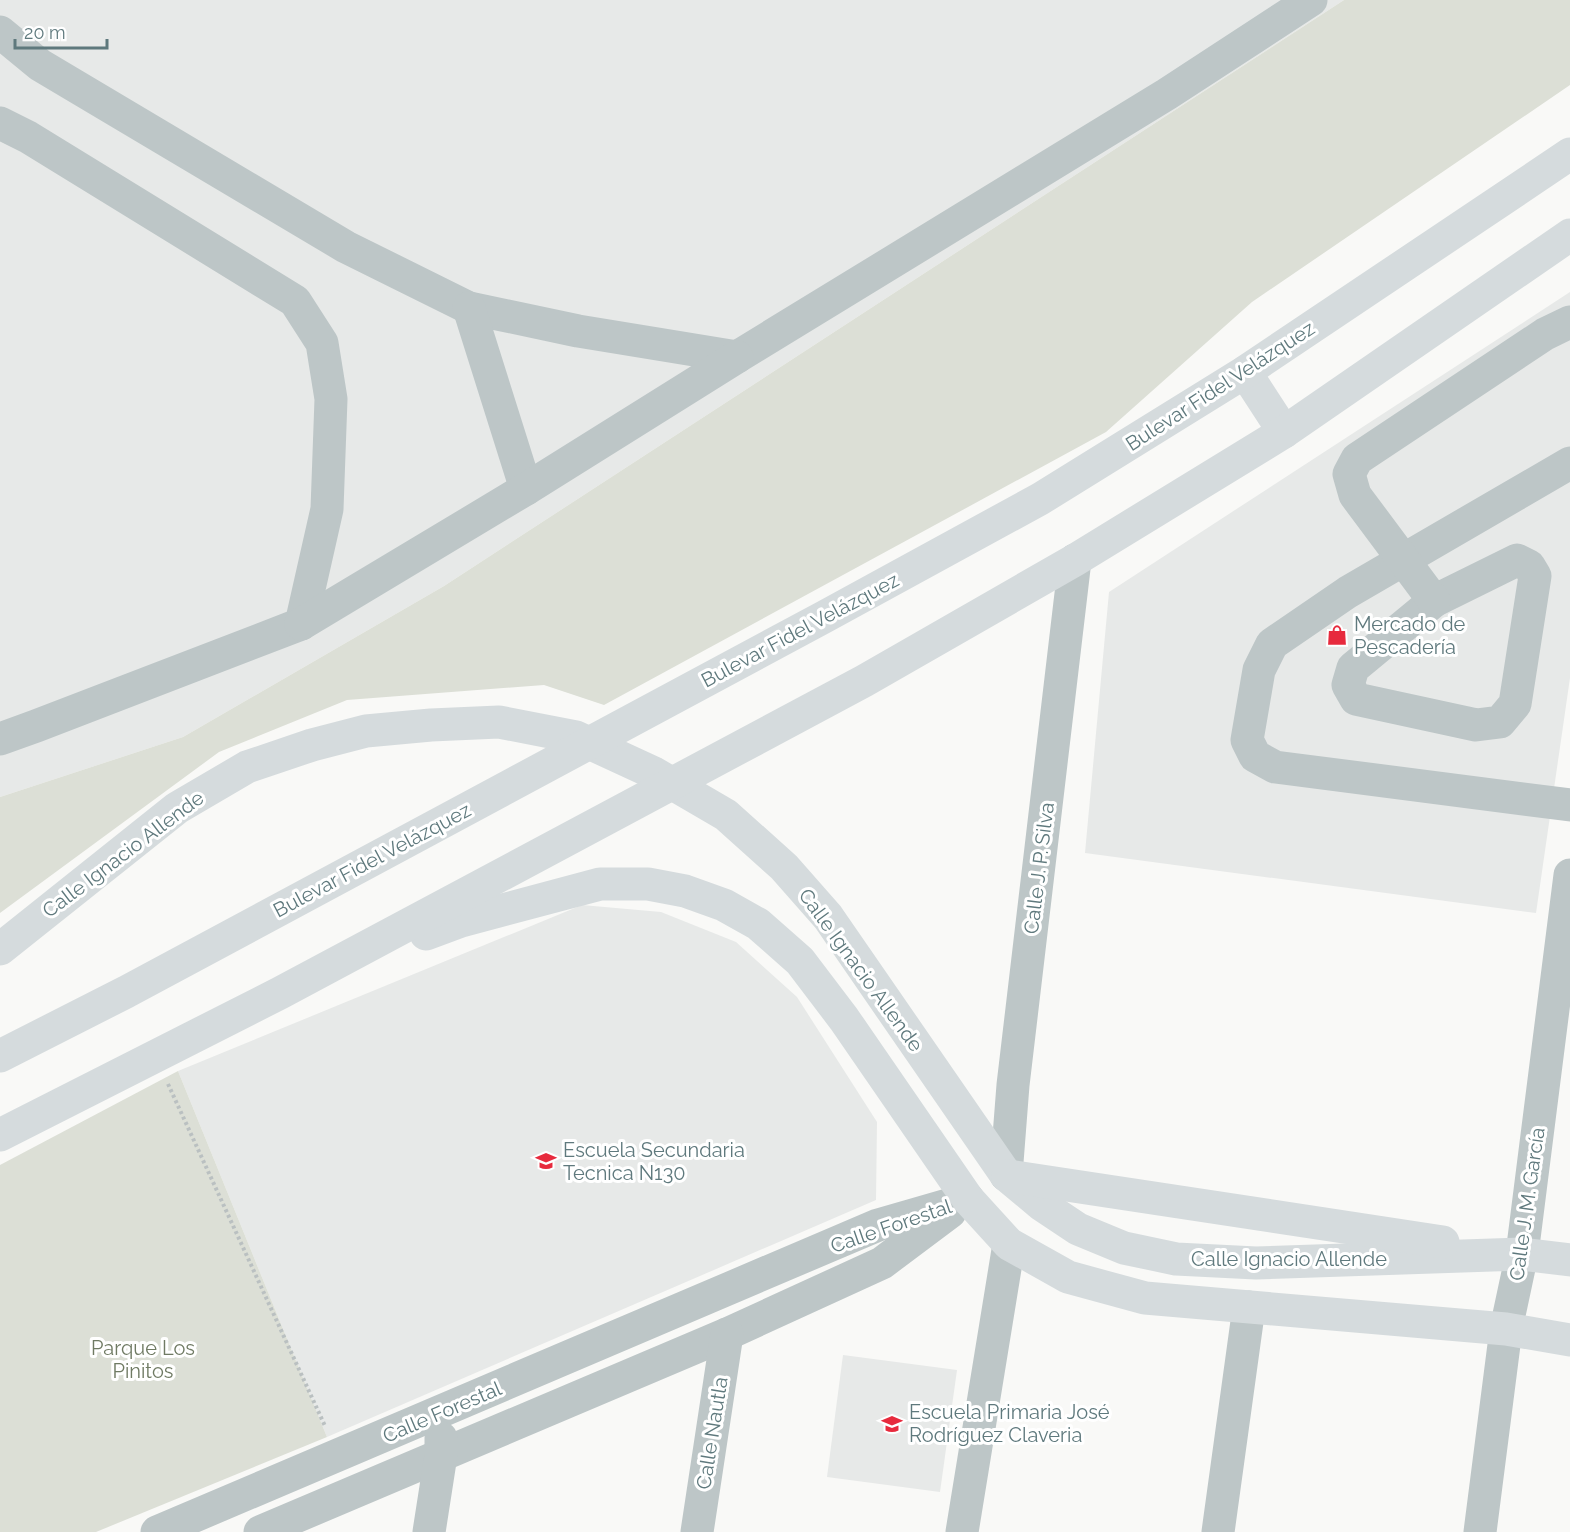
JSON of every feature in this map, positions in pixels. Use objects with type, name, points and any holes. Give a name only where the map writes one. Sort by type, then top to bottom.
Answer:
[{"type":"main road","name":"Bulevar Fidel Velázquez","points":[[0,1056],[126,992],[1040,499],[1245,372],[1570,154]]},
{"type":"main road","points":[[0,1135],[280,993],[864,681],[1075,560],[1284,432],[1570,235]]},
{"type":"main road","points":[[1245,372],[1284,432]]},
{"type":"main road","name":"Calle Ignacio Allende","points":[[0,949],[177,808],[247,767],[312,745],[366,731],[431,725],[499,722],[576,737],[654,773],[726,815],[784,867],[828,917],[1006,1175],[1042,1205],[1078,1229],[1124,1248],[1176,1259],[1256,1263],[1522,1254],[1570,1260]]},
{"type":"main road","points":[[280,993],[461,921],[600,884],[648,884],[685,891],[724,905],[759,924],[800,961],[844,1019],[968,1199],[1009,1244],[1068,1277],[1145,1298],[1506,1329],[1570,1340]]},
{"type":"main road","points":[[1006,1175],[1522,1254]]},
{"type":"street","points":[[0,738],[301,624],[526,489],[1167,94],[1311,0]]},
{"type":"street","points":[[0,32],[40,65],[346,247],[469,308],[578,331],[737,357]]},
{"type":"street","points":[[0,123],[28,137],[295,301],[321,343],[331,399],[327,509],[301,624]]},
{"type":"street","points":[[469,308],[526,489]]},
{"type":"street","points":[[1434,601],[1355,495],[1349,474],[1358,459],[1545,334],[1570,322]]},
{"type":"street","points":[[1570,463],[1348,591],[1272,644],[1259,670],[1247,740],[1255,756],[1275,767],[1570,805]]},
{"type":"street","name":"Calle J. P. Silva","points":[[1006,1175],[1013,1085],[1075,560]]},
{"type":"street","points":[[1517,560],[1529,566],[1535,576],[1515,704],[1500,722],[1476,725],[1356,699],[1348,685],[1353,668],[1434,601],[1517,560]]},
{"type":"street","name":"Calle J. M. García","points":[[1480,1532],[1506,1329],[1522,1254],[1570,875]]},
{"type":"street","name":"Calle Forestal","points":[[260,1532],[727,1334],[882,1263],[968,1199]]},
{"type":"street","name":"Calle Forestal","points":[[164,1530],[878,1225],[968,1199]]},
{"type":"street","points":[[962,1532],[1009,1244]]},
{"type":"street","points":[[1218,1532],[1249,1307]]},
{"type":"street","name":"Calle Nautla","points":[[697,1532],[727,1334]]},
{"type":"street","points":[[429,1532],[441,1455],[442,1412]]},
{"type":"path","points":[[155,1056],[339,1456]]},
{"type":"shaded area","points":[[0,0],[1344,0],[444,586],[183,737],[0,797]]},
{"type":"shaded area","name":"Mercado de Pescadería","points":[[1570,292],[1570,678],[1536,913],[1085,853],[1109,592]]},
{"type":"shaded area","name":"Escuela Secundaria Tecnica N130","points":[[582,905],[661,912],[736,942],[797,997],[877,1122],[876,1200],[327,1437],[178,1071]]},
{"type":"shaded area","name":"Escuela Primaria José Rodríguez Claveria","points":[[843,1355],[957,1370],[940,1492],[827,1477]]},
{"type":"green space","points":[[1344,0],[1570,0],[1570,85],[1252,302],[1106,432],[604,705],[544,685],[347,700],[219,752],[0,913],[0,797],[183,737],[444,586]]},
{"type":"green space","name":"Parque Los Pinitos","points":[[178,1071],[327,1437],[96,1532],[0,1532],[0,1165]]},
{"type":"place","name":"Mercado de Pescadería","points":[[1337,635]]},
{"type":"place","name":"Escuela Secundaria Tecnica N130","points":[[546,1161]]},
{"type":"place","name":"Escuela Primaria José Rodríguez Claveria","points":[[892,1424]]}]
